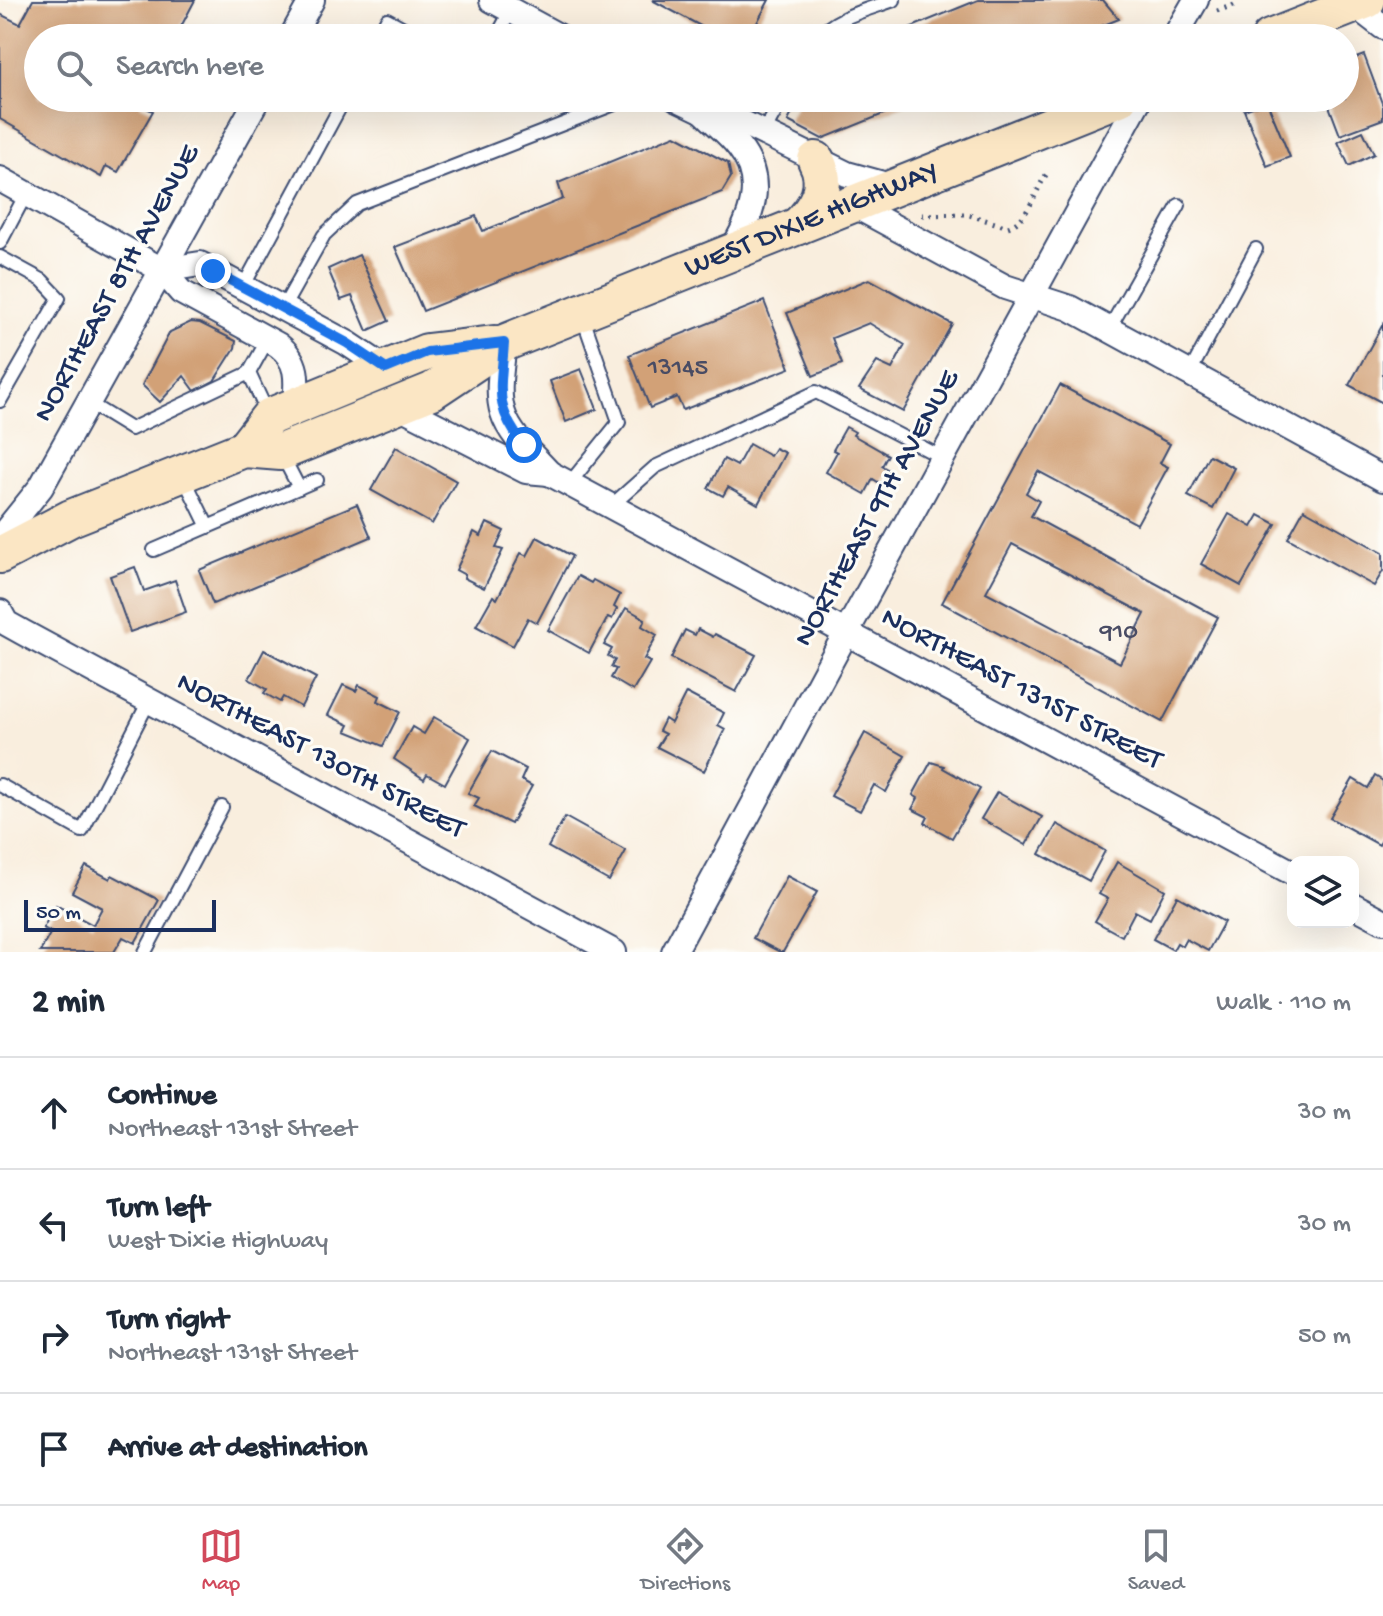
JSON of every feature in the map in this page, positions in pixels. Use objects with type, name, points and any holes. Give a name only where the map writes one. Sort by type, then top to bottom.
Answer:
[{"type":"main road","points":[[1304,24],[1357,2]]},
{"type":"main road","name":"WEST DIXIE HIGHWAY","points":[[244,449],[281,452],[432,391],[504,343],[1084,112]]},
{"type":"main road","points":[[798,226],[815,209],[823,184],[823,173],[816,160]]},
{"type":"main road","name":"WEST DIXIE HIGHWAY","points":[[0,555],[71,518],[244,449],[282,412],[427,352],[504,343]]},
{"type":"street","points":[[299,24],[312,0]]},
{"type":"street","points":[[1357,2],[1383,27]]},
{"type":"street","points":[[499,3],[537,24]]},
{"type":"street","points":[[1188,24],[1206,6]]},
{"type":"street","name":"NORTHEAST 8TH AVENUE","points":[[0,538],[41,487],[250,112]]},
{"type":"street","points":[[704,112],[739,147],[747,158],[754,179],[752,211],[730,253]]},
{"type":"street","points":[[710,112],[725,114],[847,174],[894,187]]},
{"type":"street","name":"NORTHEAST 9TH AVENUE","points":[[674,952],[1132,112]]},
{"type":"street","points":[[0,179],[162,270],[181,292],[287,351],[295,365],[282,412]]},
{"type":"street","points":[[852,204],[1005,287],[1070,308],[1383,479]]},
{"type":"street","points":[[162,270],[200,264],[347,343],[386,369]]},
{"type":"street","name":"NORTHEAST 131ST STREET","points":[[504,343],[503,413],[515,434],[559,478]]},
{"type":"street","name":"NORTHEAST 131ST STREET","points":[[397,405],[526,471],[559,478],[1287,870]]},
{"type":"street","name":"NORTHEAST 130TH STREET","points":[[0,612],[6,623],[614,952]]},
{"type":"street","points":[[1359,908],[1383,921]]},
{"type":"lane","points":[[835,24],[894,0]]},
{"type":"lane","points":[[497,24],[499,3]]},
{"type":"lane","points":[[243,287],[337,112]]},
{"type":"lane","points":[[283,308],[324,235],[357,204],[594,112]]},
{"type":"lane","points":[[764,132],[775,112]]},
{"type":"lane","points":[[0,243],[26,194]]},
{"type":"lane","points":[[1108,331],[1179,205]]},
{"type":"lane","points":[[1189,374],[1256,249]]},
{"type":"lane","points":[[0,257],[42,280],[59,298],[0,401]]},
{"type":"lane","points":[[559,478],[619,422],[581,312]]},
{"type":"lane","points":[[87,402],[131,429],[249,373],[268,339]]},
{"type":"lane","points":[[249,373],[282,412]]},
{"type":"lane","points":[[611,506],[655,467],[816,392],[943,458]]},
{"type":"lane","points":[[281,452],[299,488]]},
{"type":"lane","points":[[182,474],[208,527]]},
{"type":"lane","points":[[154,550],[317,480]]},
{"type":"lane","points":[[0,785],[82,831],[149,701]]},
{"type":"lane","points":[[145,952],[222,807]]},
{"type":"path","points":[[1206,6],[1234,5],[1236,0]]},
{"type":"path","points":[[922,215],[966,214],[1008,227],[1015,225],[1025,214],[1049,171]]},
{"type":"building","points":[[33,0],[195,0],[182,24],[24,24],[24,112],[152,112],[118,172],[106,166],[101,177],[0,119],[0,14],[20,24]]},
{"type":"building","points":[[652,0],[769,0],[756,24],[697,24]]},
{"type":"building","points":[[978,0],[1103,0],[1119,19],[1106,24],[919,24]]},
{"type":"building","points":[[1364,55],[1383,106],[1383,119],[1340,135],[1331,112],[1359,112],[1359,57]]},
{"type":"building","points":[[793,112],[889,112],[822,139],[788,121]]},
{"type":"building","points":[[1245,112],[1271,112],[1290,157],[1267,166]]},
{"type":"building","points":[[1363,131],[1374,154],[1349,166],[1338,142]]},
{"type":"building","points":[[675,135],[728,163],[731,177],[722,192],[423,311],[395,247],[476,216],[483,231],[563,199],[558,183]]},
{"type":"building","points":[[359,255],[389,321],[367,331],[352,296],[341,300],[328,269]]},
{"type":"building","points":[[869,279],[952,324],[903,412],[859,389],[877,362],[892,369],[905,345],[869,323],[832,338],[842,364],[813,376],[787,313]]},
{"type":"building","points":[[764,301],[790,368],[683,410],[677,397],[650,408],[629,355]]},
{"type":"building","points":[[191,322],[200,323],[236,341],[235,348],[214,381],[195,391],[184,376],[160,402],[142,385],[170,332]]},
{"type":"building","points":[[1383,324],[1383,403],[1349,385]]},
{"type":"building","points":[[581,369],[597,409],[566,422],[550,381]]},
{"type":"building","points":[[1060,385],[1170,444],[1160,463],[1168,467],[1137,524],[1038,471],[1026,493],[1039,501],[1031,516],[1218,617],[1162,722],[942,603]],"holes":[[[1012,544],[1145,614],[1120,663],[986,592]]]},
{"type":"building","points":[[846,427],[855,432],[853,435],[888,455],[882,466],[889,470],[881,484],[873,479],[865,494],[826,472],[837,452],[833,450]]},
{"type":"building","points":[[749,444],[770,456],[775,448],[785,453],[758,504],[728,487],[723,496],[708,488],[724,459],[737,466]]},
{"type":"building","points":[[396,447],[456,481],[432,524],[371,490]]},
{"type":"building","points":[[1209,455],[1234,468],[1213,509],[1188,496]]},
{"type":"building","points":[[357,504],[371,537],[213,604],[199,570]]},
{"type":"building","points":[[1304,509],[1383,553],[1383,571],[1374,586],[1288,538]]},
{"type":"building","points":[[1229,514],[1252,527],[1259,515],[1276,524],[1241,586],[1201,564]]},
{"type":"building","points":[[487,523],[504,531],[496,548],[503,550],[484,588],[464,578],[465,575],[456,570],[474,532],[481,536]]},
{"type":"building","points":[[537,537],[572,556],[537,623],[528,618],[513,646],[476,626],[493,596],[497,599],[521,553],[527,556]]},
{"type":"building","points":[[135,567],[144,591],[175,580],[186,612],[130,632],[110,576]]},
{"type":"building","points":[[578,576],[591,583],[593,580],[620,595],[612,619],[608,617],[589,653],[548,630]]},
{"type":"building","points":[[626,608],[645,619],[642,626],[657,635],[644,659],[650,662],[633,691],[611,678],[616,669],[611,667],[615,660],[608,656],[612,649],[604,645]]},
{"type":"building","points":[[698,629],[756,655],[736,692],[671,658],[685,630],[695,635]]},
{"type":"building","points":[[264,650],[316,678],[301,707],[283,697],[280,702],[264,693],[267,689],[249,679]]},
{"type":"building","points":[[343,685],[356,691],[359,685],[380,696],[378,701],[400,712],[383,746],[346,731],[349,725],[328,715]]},
{"type":"building","points":[[686,693],[724,713],[718,725],[725,729],[704,771],[657,747],[665,734],[659,731],[665,719],[671,723]]},
{"type":"building","points":[[434,717],[470,738],[445,784],[427,774],[424,779],[394,759],[412,727],[424,734]]},
{"type":"building","points":[[865,733],[905,756],[886,792],[874,785],[860,811],[831,796]]},
{"type":"building","points":[[492,751],[526,769],[521,780],[532,786],[511,824],[474,806],[479,798],[468,793]]},
{"type":"building","points":[[931,762],[944,766],[980,789],[952,838],[925,823],[928,817],[912,809],[918,798],[913,795]]},
{"type":"building","points":[[1375,776],[1383,781],[1383,838],[1379,845],[1330,818],[1353,779],[1368,788]]},
{"type":"building","points":[[997,792],[1042,817],[1026,845],[981,819]]},
{"type":"building","points":[[565,817],[626,851],[609,881],[548,847]]},
{"type":"building","points":[[1057,824],[1105,851],[1089,881],[1040,854]]},
{"type":"building","points":[[1117,862],[1165,890],[1150,919],[1135,911],[1122,936],[1095,921],[1108,899],[1099,894]]},
{"type":"building","points":[[86,866],[110,879],[112,875],[159,900],[135,943],[123,937],[114,952],[40,952],[51,932],[43,928],[56,905],[93,925],[102,908],[72,892]]},
{"type":"building","points":[[787,876],[817,892],[783,952],[780,952],[753,938]]},
{"type":"building","points":[[1177,896],[1224,922],[1208,951],[1186,939],[1182,946],[1177,943],[1173,950],[1153,939]]},
{"type":"route","points":[[213,271],[347,343],[386,369],[427,352],[504,343],[503,413],[524,445]]}]
